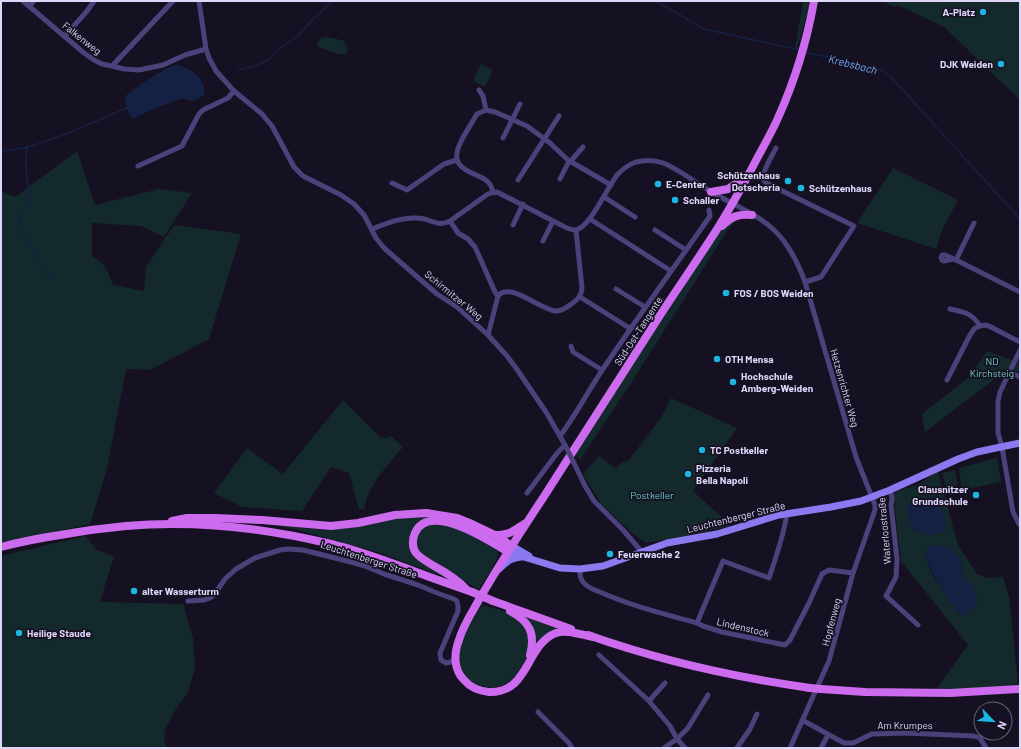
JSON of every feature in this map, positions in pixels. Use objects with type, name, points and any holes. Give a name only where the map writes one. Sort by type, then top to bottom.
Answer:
[{"type":"main road","name":"Süd-Ost-Tangente","points":[[456,661],[456,650],[459,637],[496,572],[604,401],[713,236],[749,174],[778,117],[798,66],[806,40],[814,1]]},
{"type":"main road","points":[[711,192],[728,189],[749,174]]},
{"type":"main road","points":[[713,236],[728,220],[734,216],[743,214],[752,215]]},
{"type":"main road","points":[[157,524],[178,519],[195,518],[256,519],[300,522],[315,525],[338,525],[358,523],[395,515],[426,513],[456,518],[472,524],[495,535],[510,549]]},
{"type":"main road","points":[[470,592],[460,582],[424,560],[416,553],[413,542],[414,535],[419,526],[433,521],[454,524],[510,549]]},
{"type":"main road","points":[[495,535],[509,534],[528,521]]},
{"type":"main road","points":[[1,547],[35,539],[88,530],[127,526],[184,524],[252,529],[332,544],[375,557],[593,637],[660,658],[717,672],[810,688],[865,692],[943,693],[1020,689]]},
{"type":"main road","points":[[496,602],[522,618],[530,628],[533,646],[528,665]]},
{"type":"main road","points":[[456,661],[459,672],[464,680],[473,687],[484,691],[496,692],[505,689],[518,681],[540,644],[554,634],[562,631],[593,637]]},
{"type":"street","name":"Falkenweg","points":[[23,1],[94,60],[102,64],[131,70],[150,68],[163,65],[186,55],[206,49]]},
{"type":"street","points":[[29,6],[34,1]]},
{"type":"street","points":[[65,36],[94,1]]},
{"type":"street","points":[[112,66],[173,1]]},
{"type":"street","points":[[138,166],[182,146],[199,114],[203,110],[228,98],[234,91],[216,71],[209,58],[206,49],[199,1]]},
{"type":"street","points":[[479,90],[483,96],[486,110]]},
{"type":"street","name":"Schirmitzer Weg","points":[[234,91],[243,100],[262,114],[269,122],[294,167],[303,176],[354,204],[364,215],[380,243],[393,256],[437,294],[457,307],[488,335],[507,356],[546,412],[574,462],[584,486],[594,501],[623,530],[642,552]]},
{"type":"street","points":[[504,138],[520,104]]},
{"type":"street","points":[[493,192],[492,187],[487,181],[465,170],[461,166],[457,160],[456,154],[477,114],[486,110],[490,110],[527,126],[570,161],[611,184]]},
{"type":"street","points":[[518,180],[559,116]]},
{"type":"street","points":[[560,179],[570,161],[583,147]]},
{"type":"street","points":[[776,148],[764,173],[762,178],[763,180],[768,184],[854,226],[821,277],[805,282]]},
{"type":"street","points":[[392,183],[407,190],[444,164],[457,160]]},
{"type":"street","name":"Hetzenrichter Weg","points":[[576,230],[587,223],[611,184],[621,171],[638,162],[653,161],[662,162],[670,166],[711,192],[752,215],[776,232],[795,258],[805,282],[856,456],[873,497]]},
{"type":"street","points":[[372,229],[390,221],[404,218],[418,218],[441,224],[450,221],[488,194],[497,192],[523,204],[569,229],[576,230],[582,288],[578,300],[563,309],[554,311],[513,292],[500,293],[488,335]]},
{"type":"street","points":[[604,197],[635,217]]},
{"type":"street","points":[[512,225],[523,204]]},
{"type":"street","points":[[560,436],[602,370],[710,216],[709,210]]},
{"type":"street","points":[[590,219],[671,271]]},
{"type":"street","points":[[450,221],[458,233],[468,239],[475,247],[498,296]]},
{"type":"street","points":[[543,241],[553,221]]},
{"type":"street","points":[[974,223],[954,259],[1020,292]]},
{"type":"street","points":[[655,230],[686,250]]},
{"type":"street","points":[[616,290],[646,307]]},
{"type":"street","points":[[580,297],[631,329]]},
{"type":"street","points":[[950,309],[967,313],[976,320],[980,326]]},
{"type":"street","points":[[947,380],[975,328],[985,325],[990,326],[1020,342]]},
{"type":"street","points":[[571,346],[573,352],[602,370]]},
{"type":"street","points":[[1020,350],[1000,392],[998,401],[998,433],[1002,447],[1013,512],[1020,525]]},
{"type":"street","points":[[1010,372],[1020,376]]},
{"type":"street","name":"Leuchtenberger Straße","points":[[510,549],[522,557],[560,568],[580,569],[603,566],[667,544],[717,534],[769,517],[851,504],[890,490],[977,452],[1020,443]]},
{"type":"street","points":[[527,493],[565,445]]},
{"type":"street","name":"Waterloostraße","points":[[890,490],[897,559],[896,577],[886,596],[918,625]]},
{"type":"street","name":"Hopfenweg","points":[[790,748],[829,661],[853,573],[875,510],[873,497]]},
{"type":"street","points":[[697,623],[724,561],[769,578],[787,514]]},
{"type":"street","name":"Leuchtenberger Straße","points":[[188,601],[210,598],[214,595],[229,574],[255,558],[288,549],[318,553],[365,566],[418,585],[437,594],[454,599],[457,602],[458,611],[440,653],[441,660],[446,663],[456,661]]},
{"type":"street","name":"Leuchtenberger Straße","points":[[510,549],[545,564]]},
{"type":"street","points":[[496,572],[508,561],[514,558],[522,557]]},
{"type":"street","name":"Lindenstock","points":[[580,569],[581,579],[587,586],[609,596],[697,623],[707,628],[785,645],[790,640],[806,610],[822,574],[829,570],[853,573]]},
{"type":"street","points":[[599,655],[649,701],[670,726],[677,739],[686,748]]},
{"type":"street","points":[[649,701],[665,683]]},
{"type":"street","points":[[664,748],[677,739],[688,728],[708,695]]},
{"type":"street","points":[[538,712],[569,743],[572,748]]},
{"type":"street","points":[[737,748],[750,729],[757,714]]},
{"type":"street","name":"Am Krumpes","points":[[802,720],[844,743],[853,743],[872,734],[974,736],[980,738],[986,748]]},
{"type":"street","points":[[821,748],[828,735]]},
{"type":"green space","points":[[803,1],[809,1],[808,11],[797,48],[795,48]]},
{"type":"green space","name":"DJK Weiden","points":[[882,1],[1020,1],[1020,100],[944,27],[898,5],[895,7]]},
{"type":"green space","points":[[326,37],[344,41],[347,47],[347,52],[345,54],[339,54],[318,47],[317,45],[321,38]]},
{"type":"green space","points":[[481,64],[493,70],[485,87],[473,81]]},
{"type":"green space","points":[[77,151],[95,205],[159,189],[192,193],[164,237],[141,226],[92,223],[92,256],[101,262],[106,268],[113,285],[144,291],[146,267],[175,225],[241,234],[209,339],[150,370],[126,369],[107,469],[90,524],[1,543],[1,191],[15,197]]},
{"type":"green space","points":[[893,168],[958,200],[943,228],[936,249],[857,223]]},
{"type":"green space","points":[[732,218],[735,222],[727,231],[631,383],[580,460],[575,453],[717,236]]},
{"type":"green space","name":"ND Kirchsteig","points":[[987,351],[1012,360],[1020,361],[1020,372],[1012,371],[995,379],[925,432],[922,414],[969,377]]},
{"type":"green space","name":"Postkeller","points":[[671,398],[737,428],[693,491],[726,521],[729,526],[701,533],[646,543],[631,532],[601,504],[583,474],[599,456],[616,468],[623,462],[628,461],[660,419]]},
{"type":"green space","points":[[343,400],[382,439],[391,436],[403,447],[374,483],[366,500],[364,509],[359,509],[349,473],[331,467],[302,511],[242,507],[214,493],[247,448],[283,474]]},
{"type":"green space","points":[[997,458],[1001,482],[962,490],[959,468]]},
{"type":"green space","points":[[955,470],[958,487],[946,490],[942,473]]},
{"type":"green space","points":[[938,472],[958,545],[977,574],[988,578],[1003,577],[1009,597],[1018,684],[934,692],[968,645],[901,561],[893,494],[917,485]],"holes":[[[936,496],[939,500],[946,530],[944,532],[927,536],[922,531],[919,531],[907,505]],[[933,546],[944,546],[953,551],[961,563],[963,576],[971,585],[978,601],[960,614],[939,585],[930,568],[925,552]]]},
{"type":"green space","points":[[424,516],[432,518],[417,524],[413,530],[411,547],[455,581],[380,553],[276,525],[326,530],[392,518]]},
{"type":"green space","points":[[433,523],[457,527],[496,548],[498,551],[498,556],[496,561],[479,589],[458,578],[419,553],[415,539],[420,529]]},
{"type":"green space","points":[[85,536],[97,550],[114,556],[100,602],[183,604],[193,638],[195,668],[188,692],[174,712],[165,730],[164,739],[166,748],[1,748],[1,556]]},
{"type":"green space","points":[[482,605],[508,612],[523,622],[530,639],[527,656],[517,674],[506,684],[493,688],[475,684],[467,678],[461,670],[458,653],[465,631]]},
{"type":"green space","points":[[520,614],[566,629],[547,634],[534,649]]},
{"type":"water","points":[[177,65],[188,69],[197,75],[203,84],[204,95],[193,101],[181,99],[134,118],[131,117],[126,104],[125,96],[159,73]]},
{"type":"water","points":[[936,496],[939,500],[946,530],[944,532],[926,536],[922,531],[913,532],[906,506]]},
{"type":"water","points":[[940,545],[950,549],[958,556],[961,562],[963,576],[971,584],[974,591],[977,605],[964,615],[960,614],[948,599],[929,565],[926,552],[928,548]]},
{"type":"waterway","points":[[238,70],[258,65],[271,58],[276,51],[298,36],[332,1]]},
{"type":"waterway","name":"Krebsbach","points":[[656,1],[704,29],[800,50]]},
{"type":"waterway","name":"Krebsbach","points":[[805,52],[882,70],[892,78],[1020,219]]},
{"type":"waterway","points":[[1,151],[25,148],[41,143],[129,107]]},
{"type":"waterway","points":[[27,147],[26,166],[30,196]]},
{"type":"waterway","points":[[31,198],[19,217],[22,232],[42,267]]},
{"type":"waterway","points":[[43,268],[53,281]]},
{"type":"place","name":"A-Platz","points":[[983,12]]},
{"type":"place","name":"DJK Weiden","points":[[1001,64]]},
{"type":"place","name":"Schützenhaus Dotscheria","points":[[788,181]]},
{"type":"place","name":"E-Center","points":[[658,184]]},
{"type":"place","name":"Schützenhaus","points":[[801,188]]},
{"type":"place","name":"Schaller","points":[[675,200]]},
{"type":"place","name":"FOS / BOS Weiden","points":[[726,293]]},
{"type":"place","name":"OTH Mensa","points":[[717,359]]},
{"type":"place","name":"Hochschule Amberg-Weiden","points":[[733,382]]},
{"type":"place","name":"TC Postkeller","points":[[702,450]]},
{"type":"place","name":"Pizzeria Bella Napoli","points":[[688,474]]},
{"type":"place","name":"Clausnitzer Grundschule","points":[[976,495]]},
{"type":"place","name":"Feuerwache 2","points":[[610,554]]},
{"type":"place","name":"alter Wasserturm","points":[[134,591]]},
{"type":"place","name":"Heilige Staude","points":[[19,633]]}]
